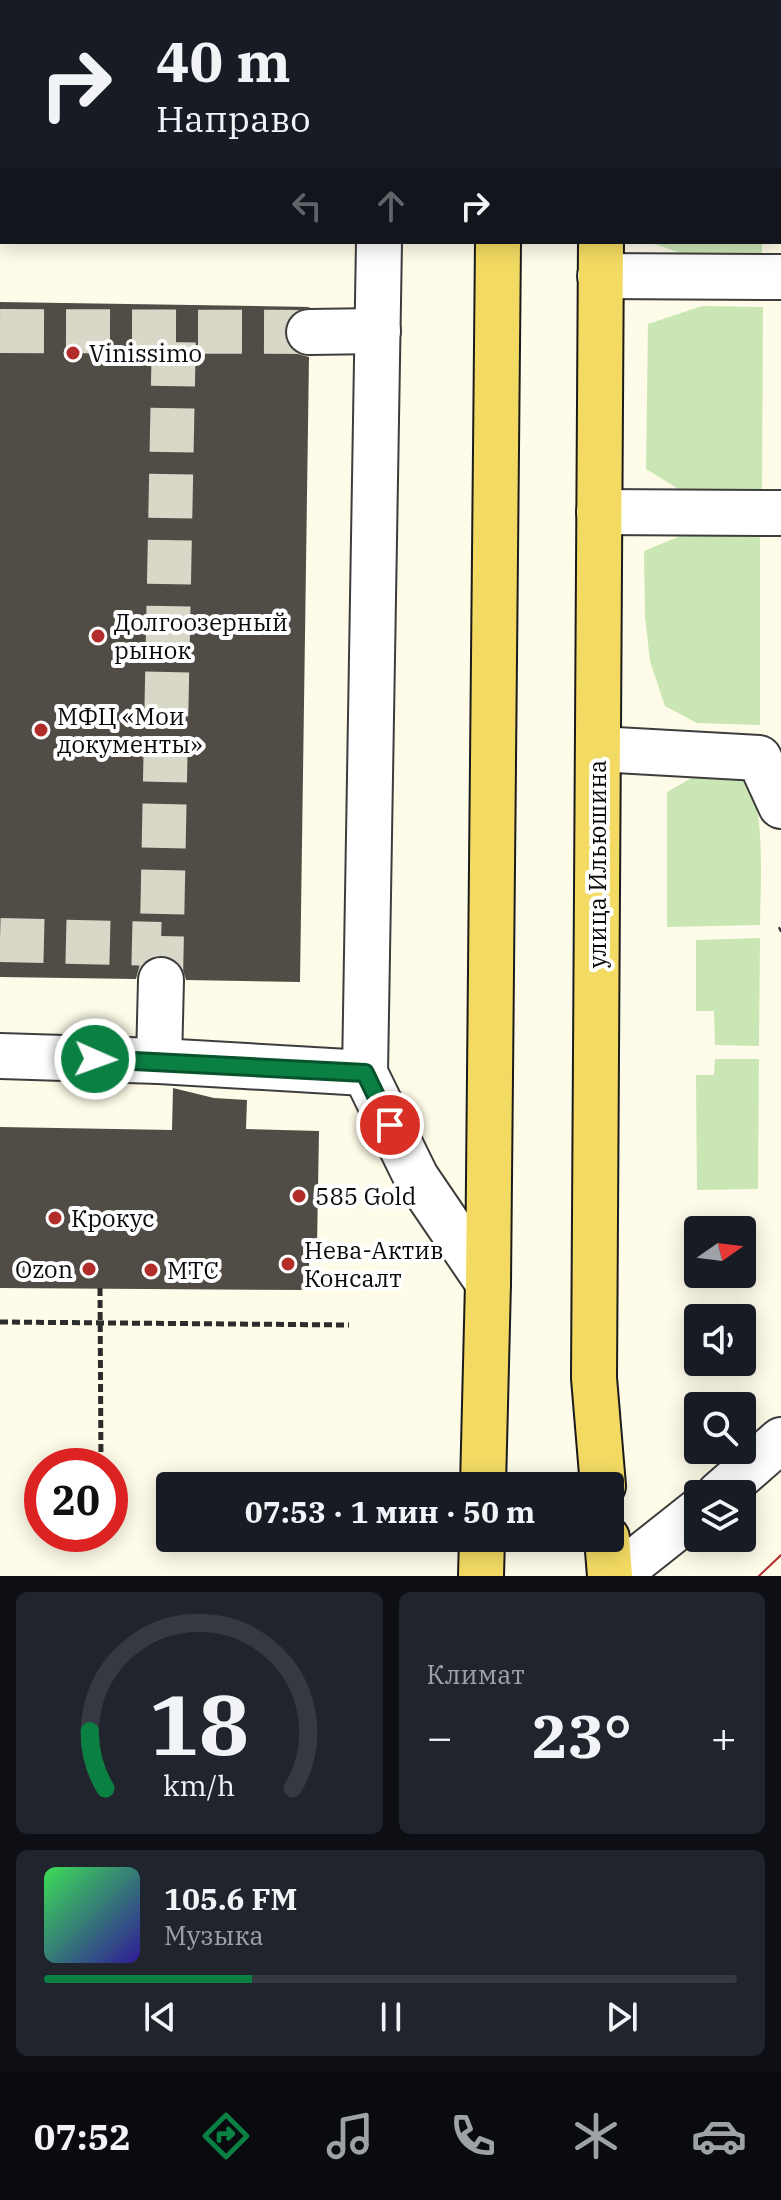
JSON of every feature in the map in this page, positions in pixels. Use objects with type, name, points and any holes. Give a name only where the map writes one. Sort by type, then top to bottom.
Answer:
[{"type":"main road","points":[[483,1472],[488,1283],[498,244]]},
{"type":"main road","name":"улица Ильюшина","points":[[600,259],[594,1378],[602,1472]]},
{"type":"main road","points":[[481,1576],[482,1552]]},
{"type":"main road","points":[[609,1552],[613,1576]]},
{"type":"street","points":[[379,244],[365,1073],[416,1177],[488,1283]]},
{"type":"street","points":[[600,259],[781,277]]},
{"type":"street","points":[[309,332],[378,331]]},
{"type":"street","points":[[599,512],[781,513]]},
{"type":"street","points":[[598,749],[759,758],[781,806]]},
{"type":"street","points":[[159,1061],[161,980]]},
{"type":"street","points":[[0,1056],[159,1061],[365,1073]]},
{"type":"street","points":[[735,1480],[781,1440]]},
{"type":"street","points":[[613,1576],[684,1522]]},
{"type":"path","points":[[100,1288],[101,1448]]},
{"type":"path","points":[[0,1322],[349,1325]]},
{"type":"green space","points":[[655,244],[762,244],[762,261],[702,261]]},
{"type":"green space","points":[[702,306],[763,307],[762,489],[682,491],[646,469],[648,324]]},
{"type":"green space","points":[[760,531],[760,725],[697,723],[665,706],[650,661],[645,616],[644,551],[690,532]]},
{"type":"green space","points":[[702,772],[736,776],[745,781],[752,791],[757,807],[761,849],[760,925],[667,927],[667,792]]},
{"type":"green space","points":[[760,938],[759,1046],[715,1045],[714,1011],[696,1011],[696,940]]},
{"type":"green space","points":[[715,1059],[759,1059],[758,1189],[697,1190],[696,1075],[714,1075]]},
{"type":"building","points":[[0,302],[311,307],[296,311],[287,321],[284,332],[288,345],[298,354],[309,357],[300,982],[186,980],[182,967],[173,958],[162,955],[148,958],[139,968],[136,979],[0,977]]},
{"type":"building","points":[[173,1088],[214,1098],[247,1100],[246,1129],[319,1131],[317,1247],[309,1247],[309,1290],[0,1288],[0,1127],[172,1130]]},
{"type":"tunnel","points":[[0,331],[309,332]]},
{"type":"tunnel","points":[[161,980],[174,332]]},
{"type":"tunnel","points":[[0,940],[161,944]]},
{"type":"tram line","points":[[759,1576],[781,1555]]},
{"type":"place","name":"Vinissimo","points":[[73,353]]},
{"type":"place","name":"Долгоозерный рынок","points":[[98,636]]},
{"type":"place","name":"МФЦ «Мои документы»","points":[[41,730]]},
{"type":"place","name":"585 Gold","points":[[299,1196]]},
{"type":"place","name":"Крокус","points":[[55,1218]]},
{"type":"place","name":"Нева-Актив Консалт","points":[[288,1264]]},
{"type":"place","name":"Ozon","points":[[89,1269]]},
{"type":"place","name":"МТС","points":[[151,1270]]},
{"type":"route","points":[[95,1059],[365,1073],[390,1125]]}]
